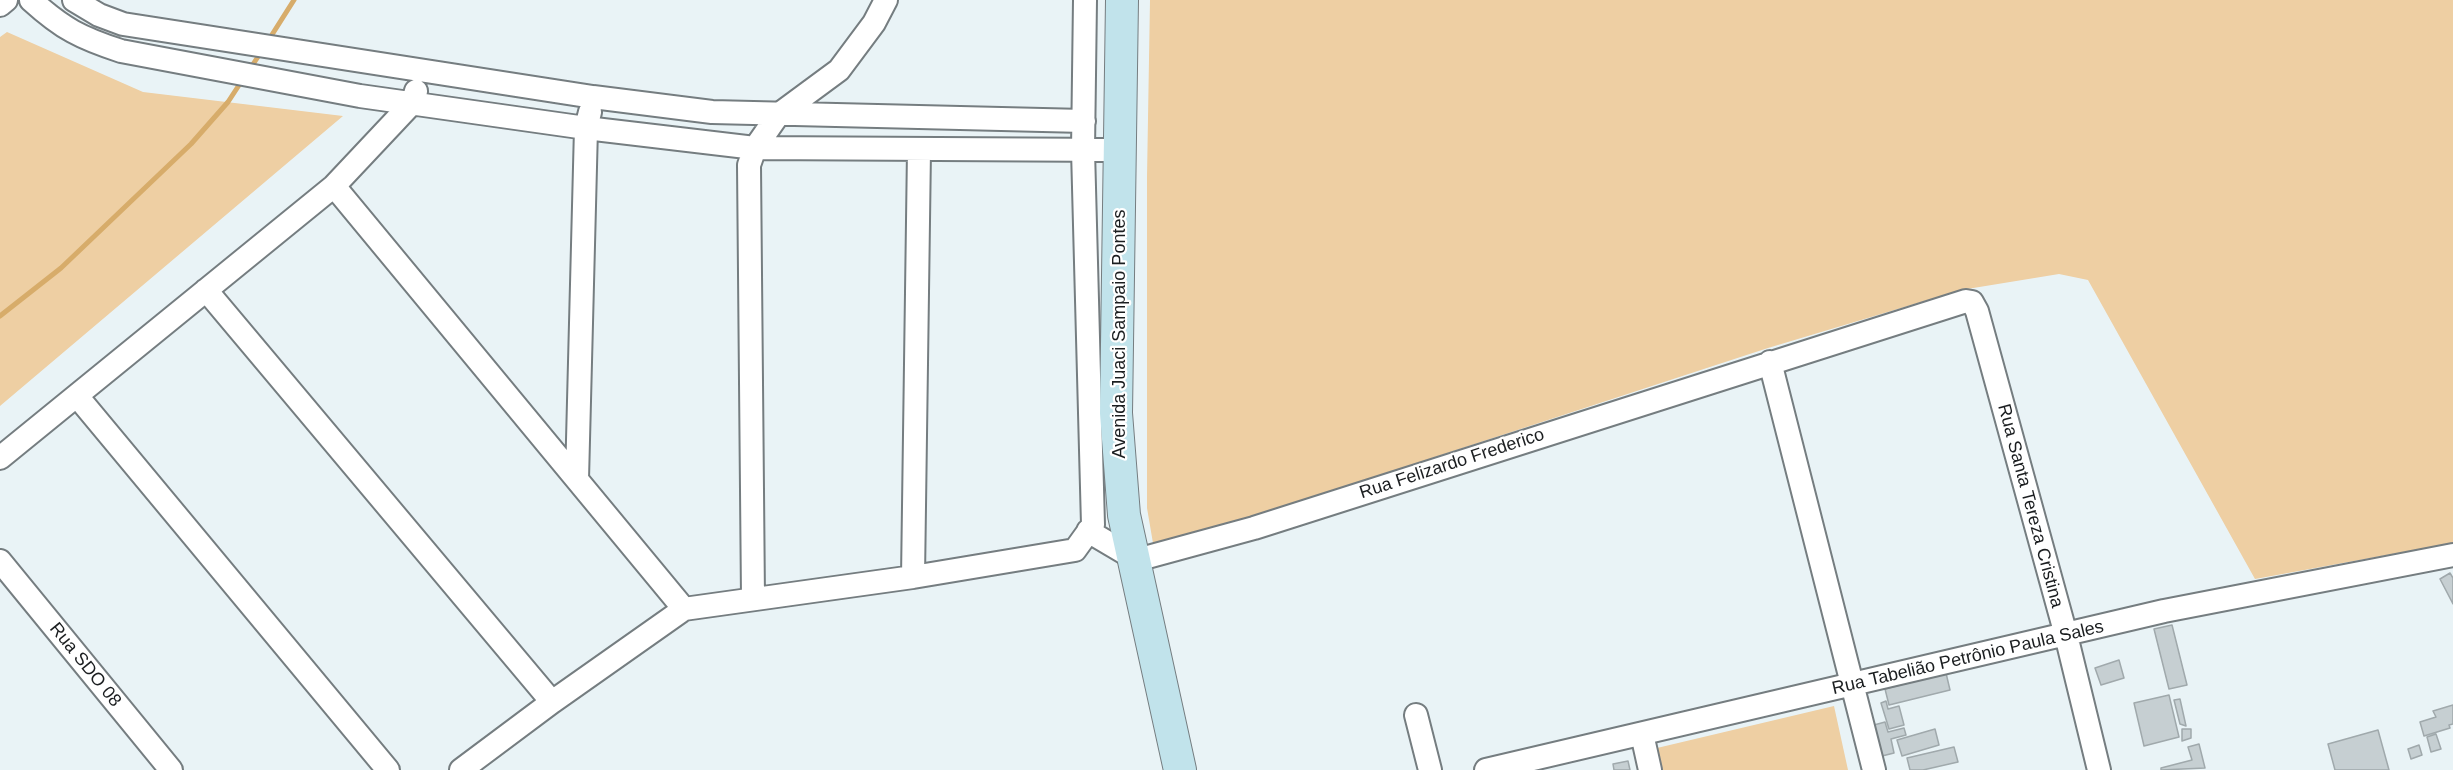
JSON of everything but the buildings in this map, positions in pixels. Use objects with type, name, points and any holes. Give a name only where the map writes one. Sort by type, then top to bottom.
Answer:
[{"type":"main road","name":"Avenida Juaci Sampaio Pontes","points":[[1122,0],[1116,413],[1123,506],[1180,770]]},
{"type":"street","points":[[0,5],[6,0]]},
{"type":"street","points":[[32,0],[52,20],[84,39],[121,51],[360,96],[586,128],[755,148],[1120,150]]},
{"type":"street","points":[[74,0],[99,15],[123,24],[593,97],[712,112],[1084,122]]},
{"type":"street","points":[[753,599],[749,165],[755,148],[778,115],[839,70],[874,23],[886,0]]},
{"type":"street","points":[[461,770],[552,702],[684,609],[913,577],[1075,550],[1093,525],[1083,150],[1085,0]]},
{"type":"street","points":[[0,458],[334,186],[412,102],[422,70]]},
{"type":"street","points":[[577,479],[586,128],[593,97]]},
{"type":"street","points":[[913,577],[919,150]]},
{"type":"street","points":[[334,186],[684,609]]},
{"type":"street","points":[[206,290],[552,702]]},
{"type":"street","name":"Rua Felizardo Frederico","points":[[1133,559],[1254,528],[1958,302],[1972,302],[1977,311]]},
{"type":"street","name":"Rua Santa Tereza Cristina","points":[[1977,311],[2066,635],[2099,770]]},
{"type":"street","points":[[1770,362],[1874,770]]},
{"type":"street","points":[[77,396],[388,770]]},
{"type":"street","points":[[1088,531],[1133,559]]},
{"type":"street","name":"Rua Tabelião Petrônio Paula Sales","points":[[1486,770],[2164,612],[2453,555]]},
{"type":"street","name":"Rua SDO 08","points":[[0,561],[171,770]]},
{"type":"street","points":[[1416,715],[1430,770]]},
{"type":"street","points":[[1642,734],[1650,770]]},
{"type":"shaded area","points":[[1150,0],[2453,0],[2453,543],[2255,579],[2088,280],[2059,274],[1961,290],[1768,348],[1154,549],[1147,508],[1147,177]]},
{"type":"shaded area","points":[[7,32],[143,92],[343,116],[0,406],[0,37]]},
{"type":"shaded area","points":[[1834,706],[1848,770],[1662,770],[1657,748]]},
{"type":"waterway","points":[[268,41],[294,0]]},
{"type":"waterway","points":[[250,69],[261,52]]},
{"type":"waterway","points":[[0,316],[61,268],[191,144],[228,102],[243,79]]}]
